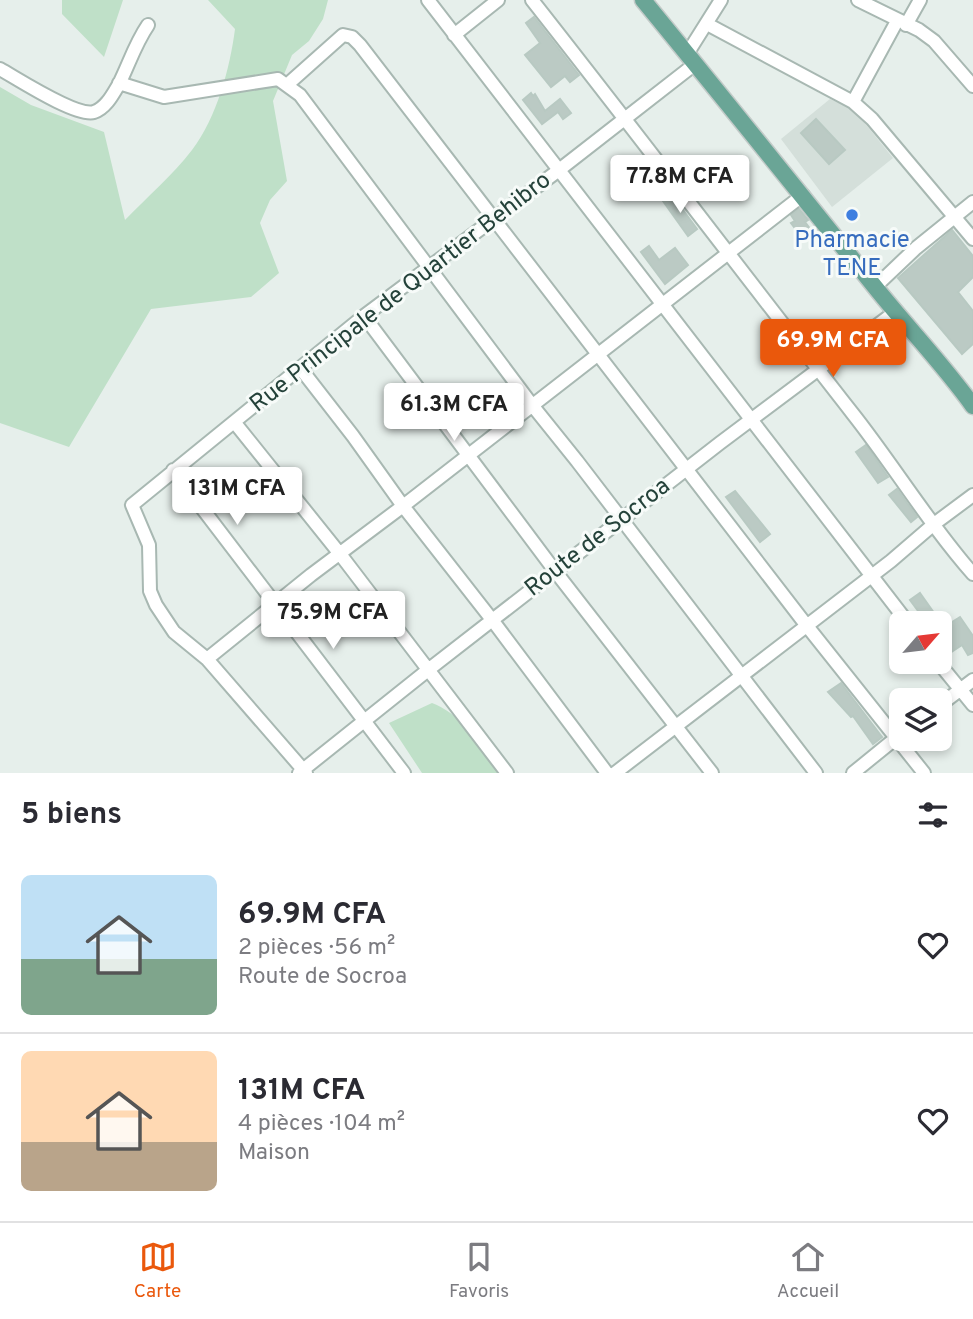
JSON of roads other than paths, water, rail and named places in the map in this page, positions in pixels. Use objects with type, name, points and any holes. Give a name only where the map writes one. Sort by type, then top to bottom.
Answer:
[{"type":"main road","points":[[643,0],[973,406]]},
{"type":"street","points":[[428,0],[899,611]]},
{"type":"street","points":[[454,35],[498,0]]},
{"type":"street","points":[[532,0],[729,252],[973,574]]},
{"type":"street","name":"Rue Principale de Quartier Behibro","points":[[206,659],[174,632],[152,599],[149,545],[132,505],[429,265],[625,119],[691,59],[720,0]]},
{"type":"street","points":[[858,0],[934,41],[973,86]]},
{"type":"street","points":[[853,102],[902,23],[920,0]]},
{"type":"street","points":[[707,24],[853,102],[872,119],[973,239]]},
{"type":"street","points":[[0,69],[55,100],[83,112],[92,112],[108,102],[136,43],[148,25]]},
{"type":"street","points":[[288,84],[334,41],[343,35],[352,37],[386,76],[807,626],[889,724]]},
{"type":"street","points":[[119,83],[164,97],[269,78],[288,84],[300,95],[532,405],[816,773]]},
{"type":"street","points":[[303,772],[206,659],[803,195]]},
{"type":"street","points":[[875,287],[916,248],[973,202]]},
{"type":"street","name":"Route de Socroa","points":[[303,772],[363,721],[686,469],[895,312]]},
{"type":"street","points":[[364,316],[466,455],[712,773]]},
{"type":"street","points":[[300,369],[607,773]]},
{"type":"street","points":[[235,422],[340,554],[507,773]]},
{"type":"street","points":[[173,470],[404,773]]},
{"type":"street","points":[[615,773],[973,495]]},
{"type":"street","points":[[947,674],[973,705]]},
{"type":"street","points":[[952,696],[973,680]]},
{"type":"street","points":[[853,773],[889,744]]},
{"type":"street","points":[[909,751],[923,773]]},
{"type":"place","name":"Pharmacie TENE","points":[[852,215]]}]
